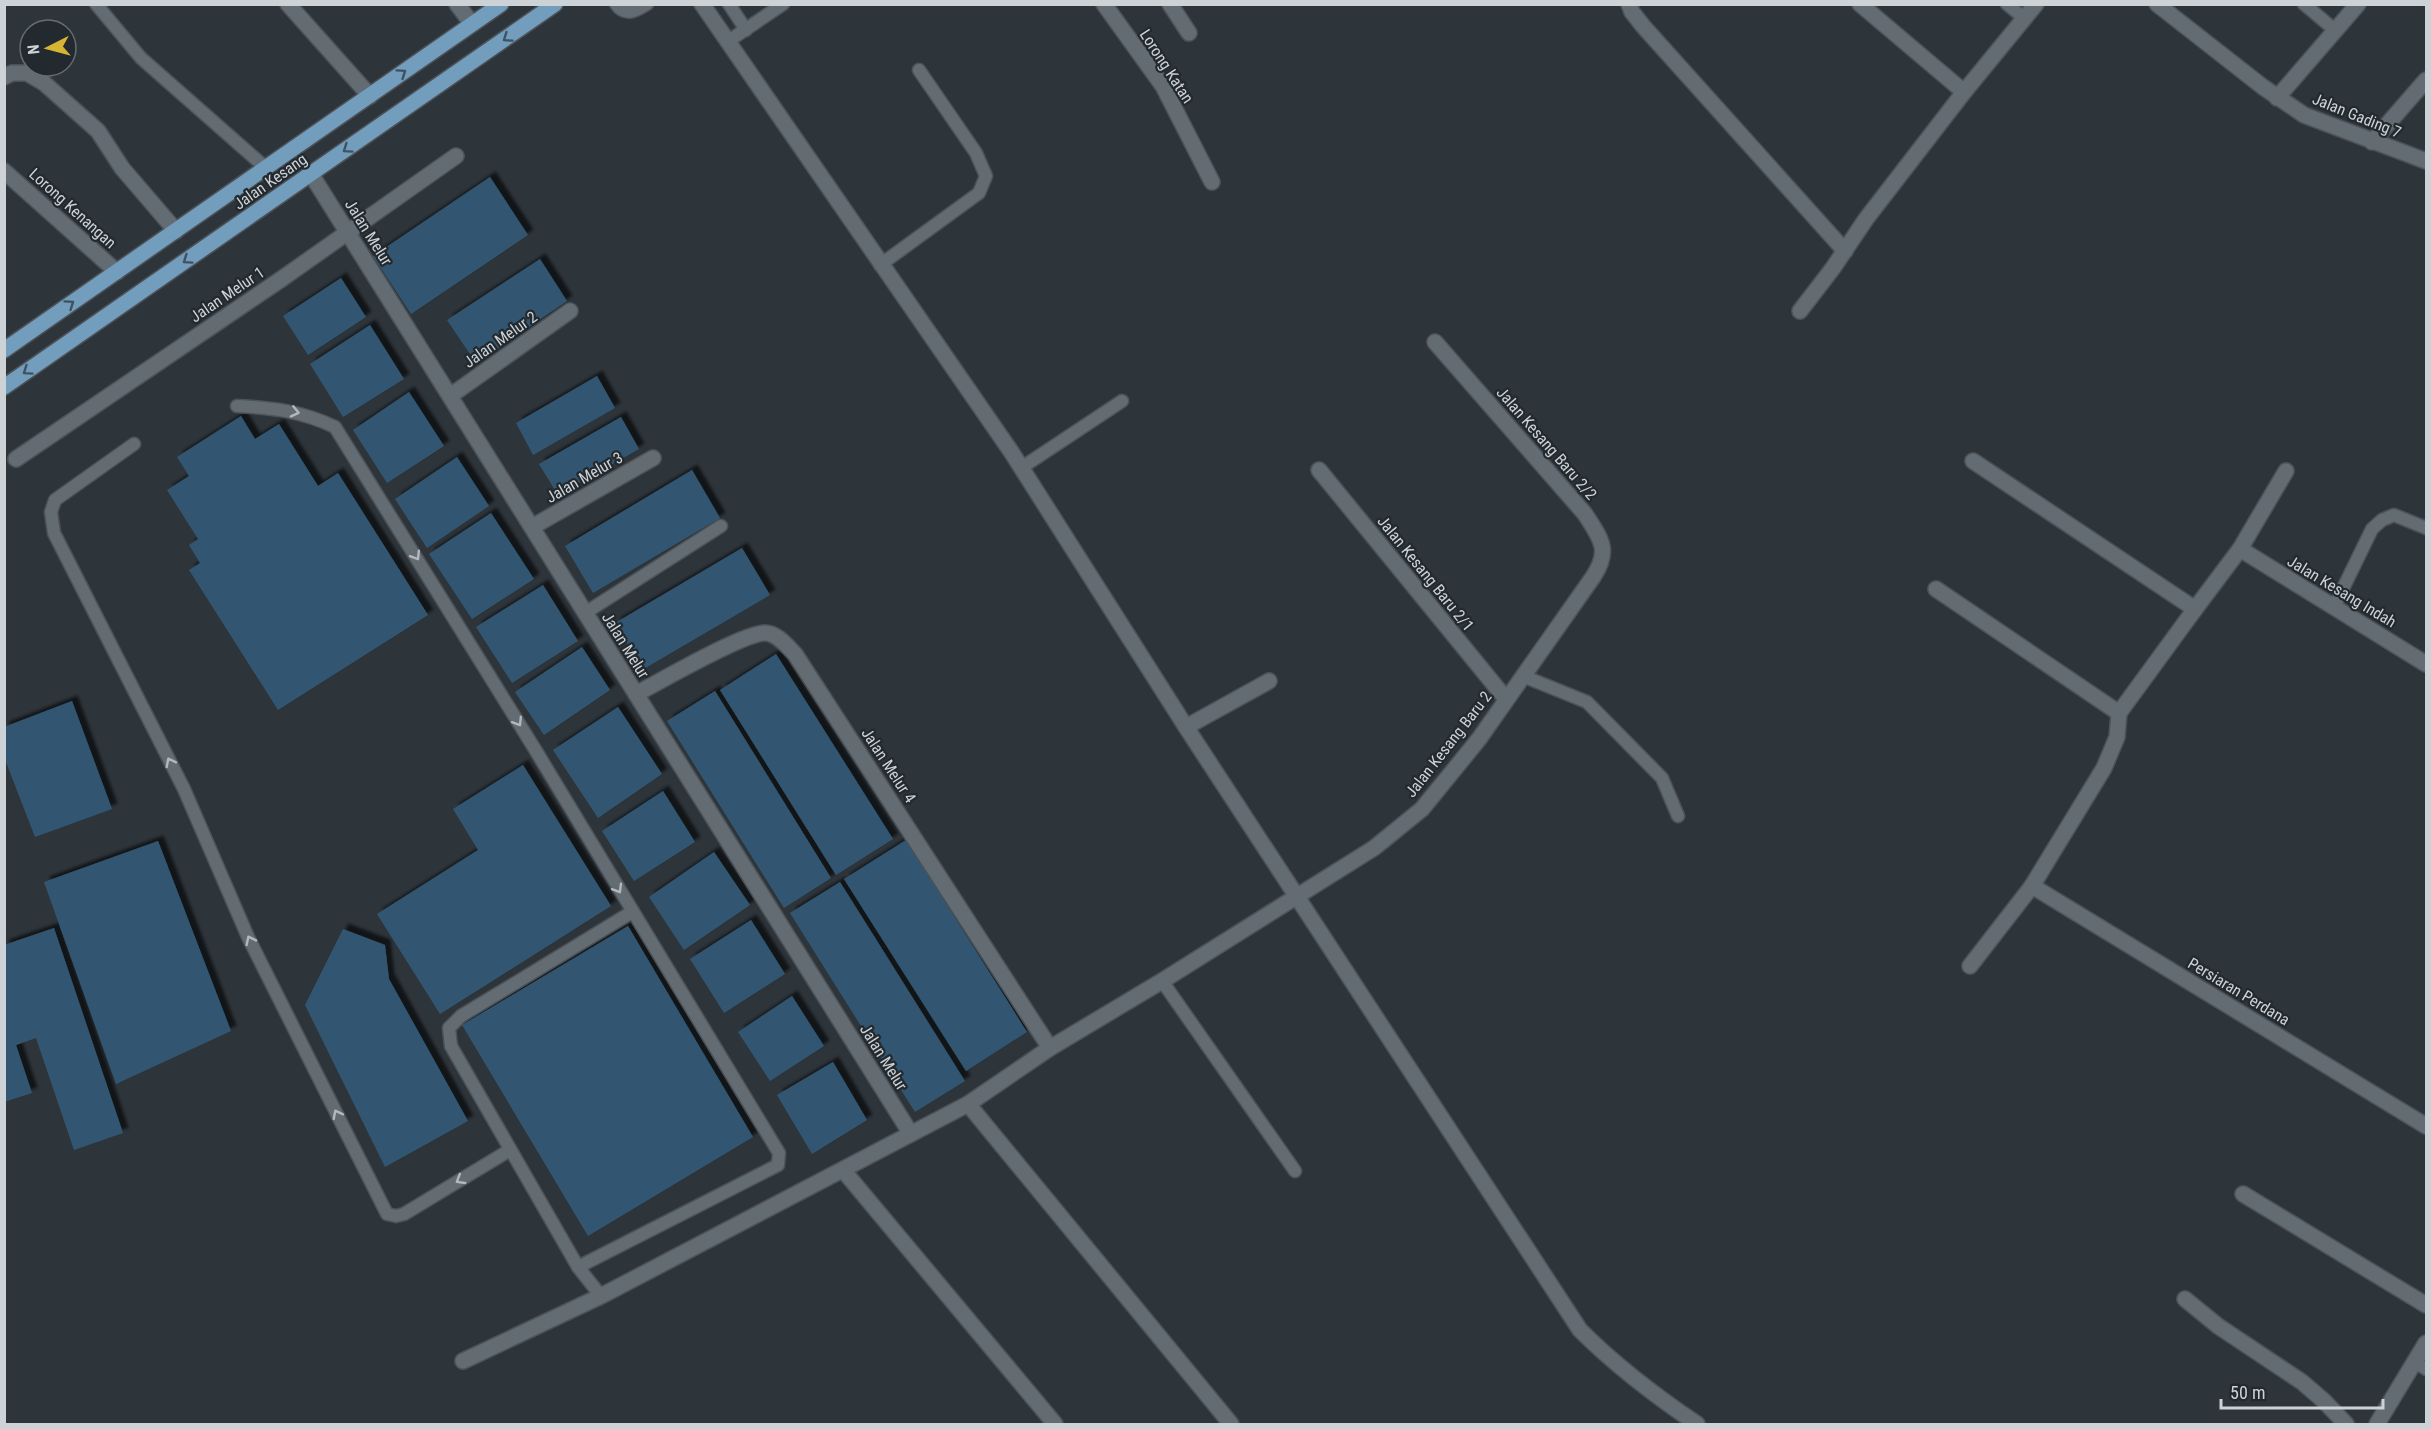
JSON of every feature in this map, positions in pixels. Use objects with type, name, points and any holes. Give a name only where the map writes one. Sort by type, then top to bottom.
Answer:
[{"type":"main road","name":"Jalan Kesang","points":[[4,350],[501,4]]},
{"type":"main road","name":"Jalan Kesang","points":[[4,387],[555,4]]},
{"type":"street","points":[[288,4],[370,96]]},
{"type":"street","points":[[457,4],[472,24]]},
{"type":"street","points":[[702,4],[1021,468],[1186,727],[1580,1330],[1609,1360],[1640,1386],[1697,1425]]},
{"type":"street","name":"Lorong Katan","points":[[1104,4],[1163,86],[1212,182]]},
{"type":"street","points":[[1170,4],[1189,33]]},
{"type":"street","points":[[1629,4],[1643,26],[1845,251]]},
{"type":"street","points":[[1860,4],[1964,92]]},
{"type":"street","points":[[1800,311],[1866,219],[1964,92],[2036,4]]},
{"type":"street","name":"Jalan Gading 7","points":[[2157,4],[2277,98],[2304,115],[2427,161]]},
{"type":"street","points":[[2277,98],[2358,4]]},
{"type":"street","points":[[4,78],[12,73],[27,72],[44,83],[98,131],[122,168],[176,231]]},
{"type":"street","points":[[2372,142],[2427,80]]},
{"type":"street","name":"Jalan Melur 1","points":[[16,459],[280,280],[456,156]]},
{"type":"street","name":"Lorong Kenangan","points":[[4,171],[117,272]]},
{"type":"street","name":"Jalan Melur","points":[[311,174],[911,1134]]},
{"type":"street","name":"Jalan Melur 2","points":[[450,396],[570,311]]},
{"type":"street","name":"Jalan Kesang Baru 2/2","points":[[1435,342],[1585,514],[1603,543],[1601,565],[1593,577]]},
{"type":"street","name":"Jalan Melur 3","points":[[532,527],[653,458]]},
{"type":"street","points":[[1973,461],[2195,609]]},
{"type":"street","name":"Jalan Kesang Baru 2/1","points":[[1318,470],[1506,699]]},
{"type":"street","points":[[1970,966],[2032,886],[2104,768],[2117,737],[2118,713],[2240,549],[2286,471]]},
{"type":"street","name":"Jalan Kesang Indah","points":[[2240,549],[2427,664]]},
{"type":"street","name":"Jalan Kesang Baru 2","points":[[1298,897],[1374,848],[1422,809],[1479,739],[1593,577]]},
{"type":"street","points":[[1936,590],[2118,713]]},
{"type":"street","name":"Jalan Melur 4","points":[[636,694],[746,638],[766,633],[778,638],[795,654],[1050,1048]]},
{"type":"street","points":[[1186,727],[1269,681]]},
{"type":"street","name":"Persiaran Perdana","points":[[2032,886],[2427,1126]]},
{"type":"street","points":[[463,1362],[601,1296],[968,1104],[1050,1048],[1298,897]]},
{"type":"street","points":[[968,1104],[1231,1425]]},
{"type":"street","points":[[843,1170],[1054,1425]]},
{"type":"street","points":[[2243,1194],[2427,1305]]},
{"type":"street","points":[[2186,1299],[2218,1326],[2302,1382],[2346,1425]]},
{"type":"street","points":[[2377,1425],[2421,1365],[2426,1346]]},
{"type":"lane","points":[[96,4],[141,58],[266,168]]},
{"type":"lane","points":[[616,4],[619,9],[628,12],[636,11],[647,4]]},
{"type":"lane","points":[[729,4],[746,30]]},
{"type":"lane","points":[[727,42],[783,4]]},
{"type":"lane","points":[[2007,4],[2025,19]]},
{"type":"lane","points":[[2304,4],[2336,31]]},
{"type":"lane","points":[[880,265],[979,194],[986,176],[976,153],[919,70]]},
{"type":"lane","points":[[1021,468],[1122,401]]},
{"type":"lane","points":[[237,406],[280,408],[310,416],[335,427],[530,741],[779,1153],[778,1165],[578,1267]]},
{"type":"lane","points":[[134,444],[55,500],[51,512],[54,533],[184,789],[248,937],[387,1214],[396,1216],[404,1214],[510,1150]]},
{"type":"lane","points":[[2334,607],[2372,529],[2382,520],[2394,515],[2427,528]]},
{"type":"lane","points":[[585,613],[721,526]]},
{"type":"lane","points":[[1523,676],[1587,702],[1662,778],[1678,816]]},
{"type":"lane","points":[[601,1296],[578,1267],[451,1046],[449,1028],[461,1016],[632,912]]},
{"type":"lane","points":[[1162,981],[1295,1171]]},
{"type":"building","points":[[490,177],[528,235],[411,314],[373,256]]},
{"type":"building","points":[[540,259],[567,301],[476,363],[447,320]]},
{"type":"building","points":[[341,278],[366,317],[308,355],[283,316]]},
{"type":"building","points":[[370,325],[404,379],[343,417],[310,364]]},
{"type":"building","points":[[597,376],[615,408],[533,455],[516,423]]},
{"type":"building","points":[[409,392],[444,446],[387,483],[353,430]]},
{"type":"building","points":[[241,416],[255,439],[279,424],[318,486],[338,473],[428,615],[278,710],[189,570],[200,563],[189,545],[198,539],[167,490],[189,476],[177,457]]},
{"type":"building","points":[[621,417],[639,449],[558,495],[539,464]]},
{"type":"building","points":[[457,457],[489,506],[427,548],[395,499]]},
{"type":"building","points":[[692,470],[720,518],[593,593],[565,546]]},
{"type":"building","points":[[491,513],[534,579],[472,619],[429,554]]},
{"type":"building","points":[[742,548],[770,595],[642,670],[615,623]]},
{"type":"building","points":[[543,585],[578,641],[512,683],[476,627]]},
{"type":"building","points":[[582,647],[610,690],[544,735],[515,692]]},
{"type":"building","points":[[776,654],[893,839],[836,875],[720,690]]},
{"type":"building","points":[[715,691],[831,878],[784,908],[667,721]]},
{"type":"building","points":[[72,701],[112,809],[35,837],[4,757],[4,727]]},
{"type":"building","points":[[618,707],[662,774],[598,818],[553,750]]},
{"type":"building","points":[[523,765],[611,906],[440,1014],[377,914],[478,850],[453,809]]},
{"type":"building","points":[[663,791],[695,842],[634,881],[602,831]]},
{"type":"building","points":[[906,840],[1027,1032],[966,1071],[844,879]]},
{"type":"building","points":[[158,841],[231,1031],[116,1084],[44,882]]},
{"type":"building","points":[[714,852],[750,905],[684,950],[649,897]]},
{"type":"building","points":[[840,882],[965,1081],[915,1112],[790,913]]},
{"type":"building","points":[[751,920],[785,974],[724,1013],[690,959]]},
{"type":"building","points":[[628,926],[753,1137],[588,1236],[462,1025]]},
{"type":"building","points":[[54,928],[123,1133],[74,1150],[36,1038],[16,1045],[32,1093],[4,1102],[4,945]]},
{"type":"building","points":[[343,929],[385,945],[389,979],[468,1121],[385,1167],[305,1005]]},
{"type":"building","points":[[792,996],[824,1046],[770,1081],[738,1032]]},
{"type":"building","points":[[833,1062],[867,1120],[812,1154],[777,1095]]}]
